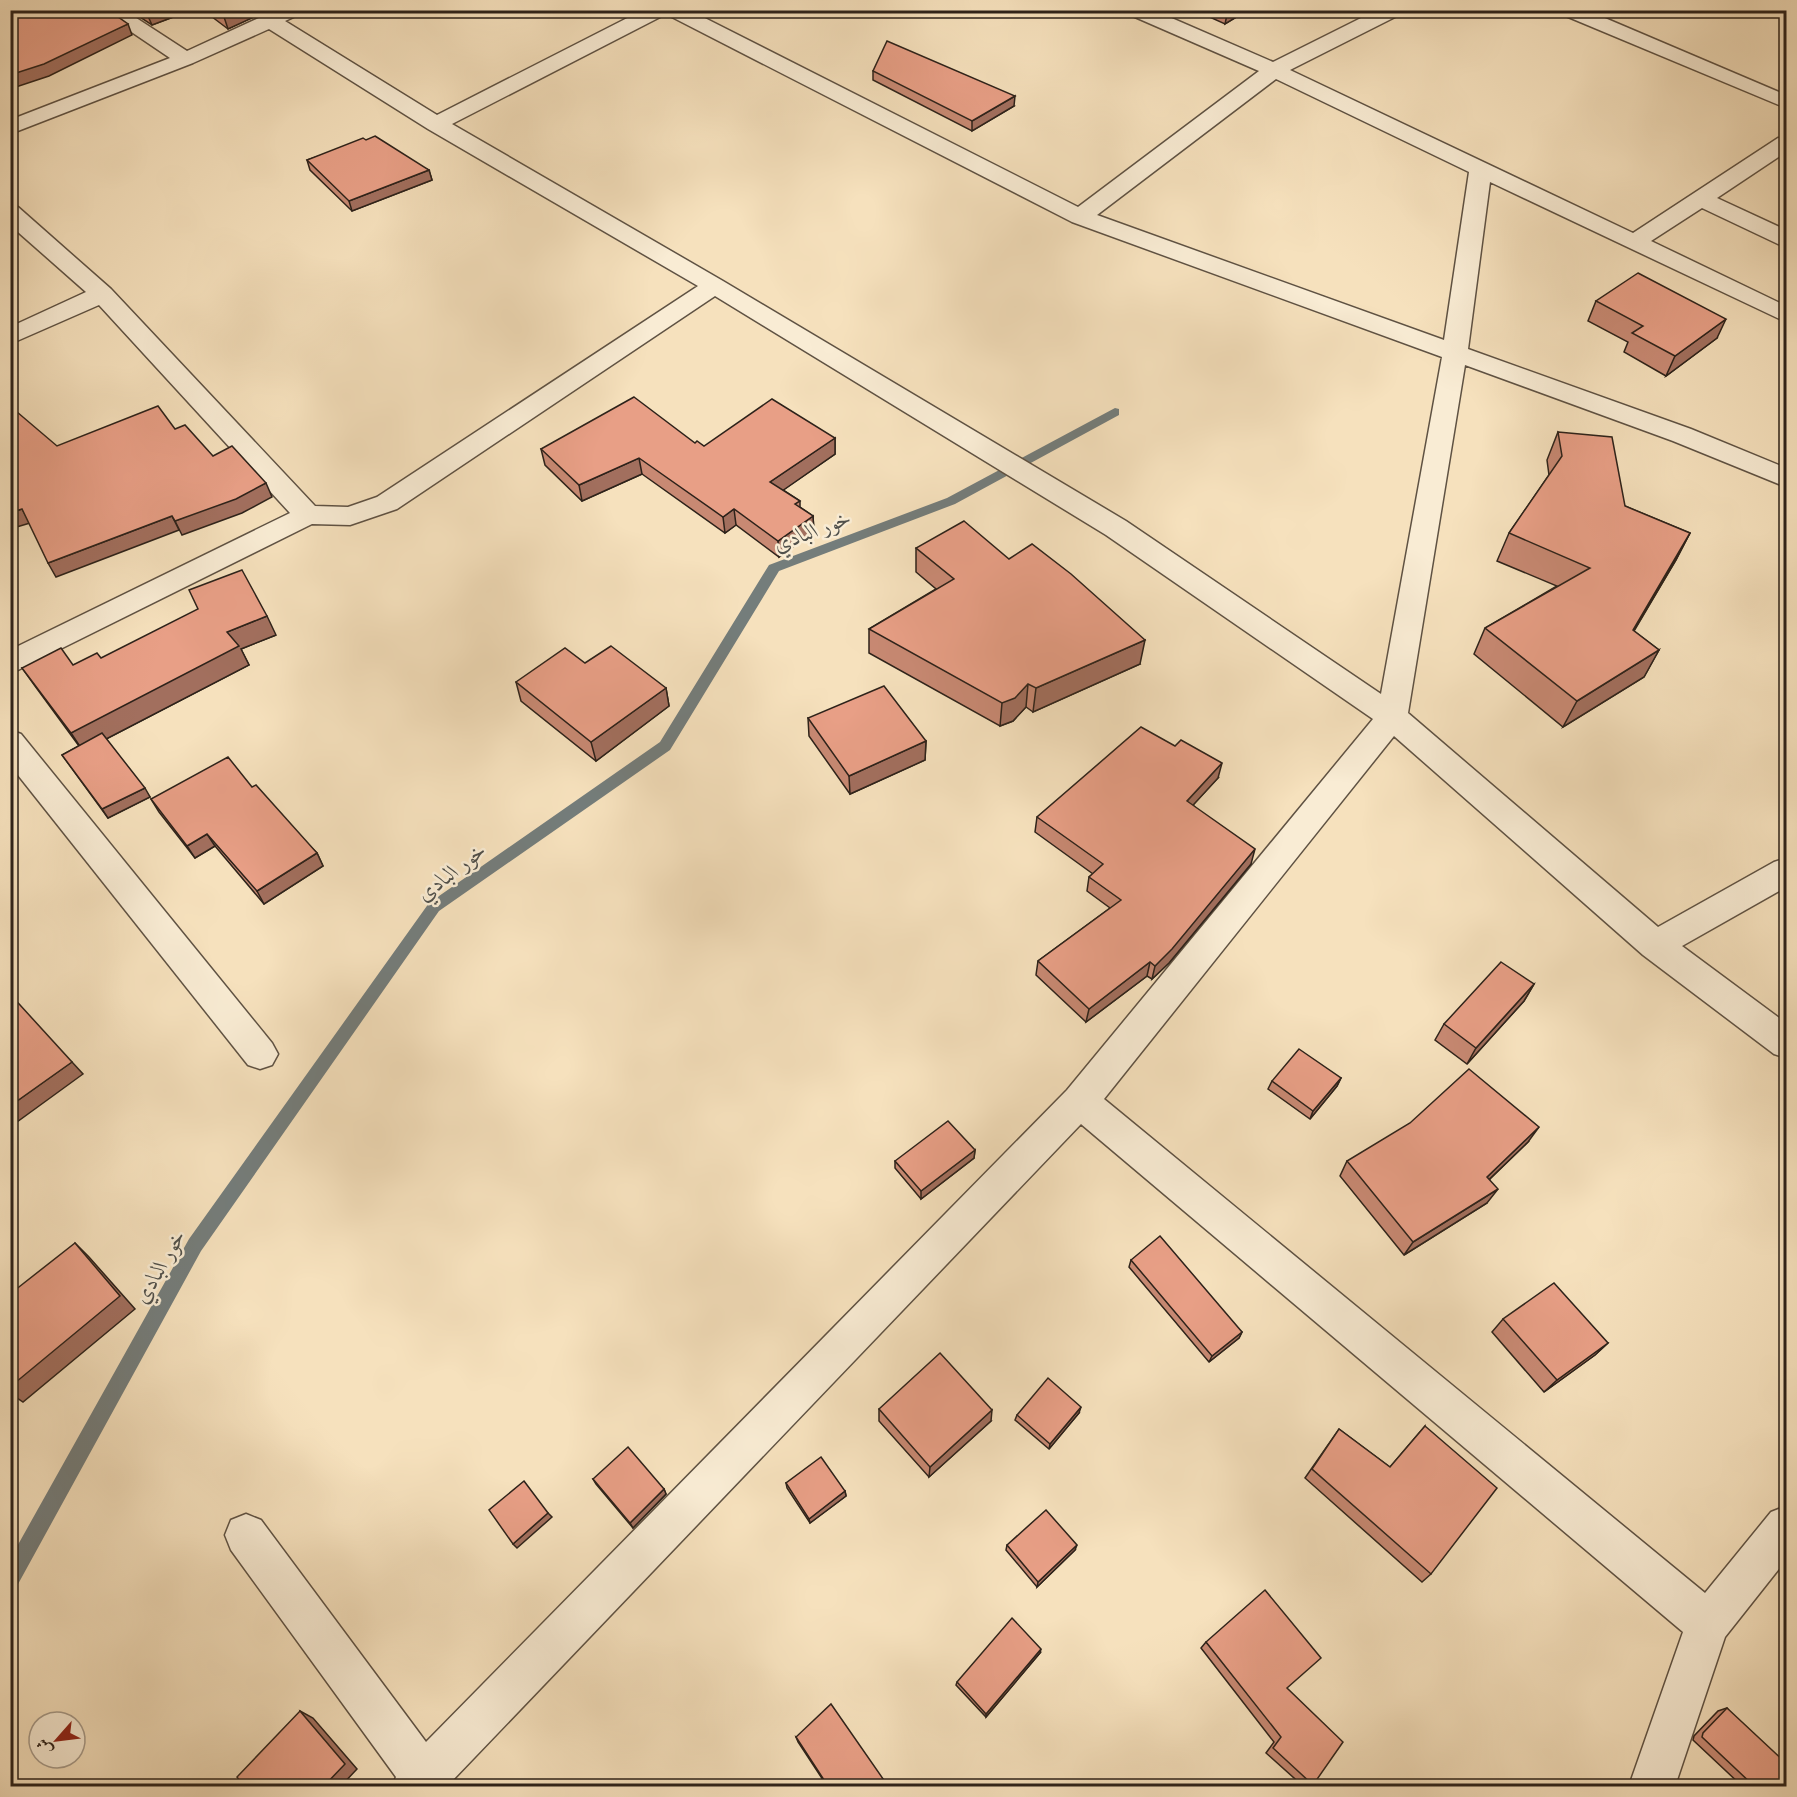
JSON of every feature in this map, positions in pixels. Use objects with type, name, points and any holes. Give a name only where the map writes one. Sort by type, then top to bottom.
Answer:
[{"type":"street","points":[[109,10],[186,59]]},
{"type":"street","points":[[10,128],[186,59],[294,10]]},
{"type":"street","points":[[436,124],[658,10]]},
{"type":"street","points":[[673,10],[1080,217],[1455,351],[1682,435],[1786,478]]},
{"type":"street","points":[[1136,10],[1274,70],[1786,315]]},
{"type":"street","points":[[1080,217],[1274,70],[1394,10]]},
{"type":"street","points":[[1568,10],[1786,102]]},
{"type":"street","points":[[269,20],[436,124],[715,286],[1116,528],[1392,717],[1655,945],[1786,1043]]},
{"type":"street","points":[[1634,242],[1786,143]]},
{"type":"street","points":[[246,1535],[422,1783],[1080,1101],[1392,717],[1455,351],[1481,169]]},
{"type":"street","points":[[1701,199],[1786,239]]},
{"type":"street","points":[[10,212],[102,294],[308,515]]},
{"type":"street","points":[[10,663],[308,515],[350,516],[387,503],[715,286]]},
{"type":"street","points":[[10,337],[102,294]]},
{"type":"street","points":[[10,742],[260,1054]]},
{"type":"street","points":[[1655,945],[1786,871]]},
{"type":"street","points":[[1080,1101],[1708,1624]]},
{"type":"street","points":[[1652,1786],[1708,1624],[1783,1539]]},
{"type":"building","points":[[10,10],[108,10],[128,24],[44,64],[10,75]]},
{"type":"building","points":[[142,10],[156,10],[147,14]]},
{"type":"building","points":[[214,10],[239,10],[224,17]]},
{"type":"building","points":[[887,41],[1015,96],[972,121],[873,71]]},
{"type":"building","points":[[375,136],[429,170],[349,201],[307,160],[363,138],[366,140]]},
{"type":"building","points":[[1638,273],[1726,319],[1675,356],[1632,333],[1643,326],[1596,301]]},
{"type":"building","points":[[634,397],[695,443],[697,441],[704,446],[772,399],[835,438],[770,482],[800,501],[795,504],[813,516],[778,541],[734,509],[723,517],[639,458],[579,485],[541,449]]},
{"type":"building","points":[[10,406],[57,446],[158,406],[175,429],[185,425],[213,456],[232,446],[266,483],[236,499],[175,521],[172,516],[48,563],[22,509],[10,513]]},
{"type":"building","points":[[1558,432],[1612,437],[1625,506],[1690,533],[1633,630],[1659,650],[1577,701],[1485,628],[1590,568],[1509,533],[1562,456]]},
{"type":"building","points":[[964,521],[1009,559],[1032,544],[1071,574],[1145,640],[1036,688],[1028,684],[1015,698],[1002,703],[869,629],[954,579],[916,548]]},
{"type":"building","points":[[242,570],[267,616],[227,632],[239,646],[71,733],[22,668],[61,648],[73,665],[97,653],[101,658],[198,609],[189,590]]},
{"type":"building","points":[[611,646],[666,688],[591,742],[516,682],[565,648],[585,663]]},
{"type":"building","points":[[884,686],[926,741],[849,776],[808,718]]},
{"type":"building","points":[[1141,727],[1175,746],[1181,740],[1222,763],[1187,801],[1255,849],[1172,949],[1155,966],[1150,962],[1089,1009],[1038,961],[1121,900],[1089,877],[1103,864],[1037,817]]},
{"type":"building","points":[[102,733],[145,788],[102,809],[62,755]]},
{"type":"building","points":[[228,757],[252,787],[256,785],[317,853],[257,891],[207,834],[187,846],[151,799]]},
{"type":"building","points":[[1501,962],[1534,984],[1476,1048],[1444,1024]]},
{"type":"building","points":[[10,994],[72,1062],[10,1106]]},
{"type":"building","points":[[1299,1049],[1341,1078],[1313,1111],[1272,1081]]},
{"type":"building","points":[[1469,1069],[1539,1127],[1487,1177],[1498,1189],[1413,1242],[1347,1161],[1410,1123]]},
{"type":"building","points":[[948,1121],[975,1150],[921,1191],[895,1161]]},
{"type":"building","points":[[1160,1236],[1242,1332],[1212,1356],[1131,1260]]},
{"type":"building","points":[[75,1243],[120,1296],[10,1387],[10,1294]]},
{"type":"building","points":[[1554,1283],[1608,1343],[1557,1380],[1503,1319]]},
{"type":"building","points":[[940,1353],[992,1410],[930,1467],[879,1409]]},
{"type":"building","points":[[1048,1378],[1081,1407],[1050,1444],[1017,1415]]},
{"type":"building","points":[[1425,1426],[1497,1488],[1431,1574],[1312,1469],[1339,1429],[1390,1467]]},
{"type":"building","points":[[628,1447],[664,1489],[630,1523],[593,1479]]},
{"type":"building","points":[[821,1457],[845,1491],[809,1519],[786,1483]]},
{"type":"building","points":[[524,1481],[548,1513],[513,1544],[489,1510]]},
{"type":"building","points":[[1046,1510],[1077,1545],[1038,1582],[1007,1545]]},
{"type":"building","points":[[1265,1590],[1321,1658],[1287,1688],[1343,1742],[1313,1785],[1273,1748],[1281,1737],[1206,1642]]},
{"type":"building","points":[[1012,1618],[1041,1649],[986,1714],[957,1682]]},
{"type":"building","points":[[831,1704],[888,1786],[828,1786],[796,1737]]},
{"type":"building","points":[[1727,1708],[1786,1763],[1786,1786],[1754,1786],[1702,1737],[1703,1733]]},
{"type":"building","points":[[300,1711],[345,1764],[324,1786],[239,1786],[242,1784],[237,1777]]},
{"type":"waterway","name":"خور البادي","points":[[10,1579],[195,1245],[434,907],[665,746],[774,568],[951,501],[1115,412]]}]
